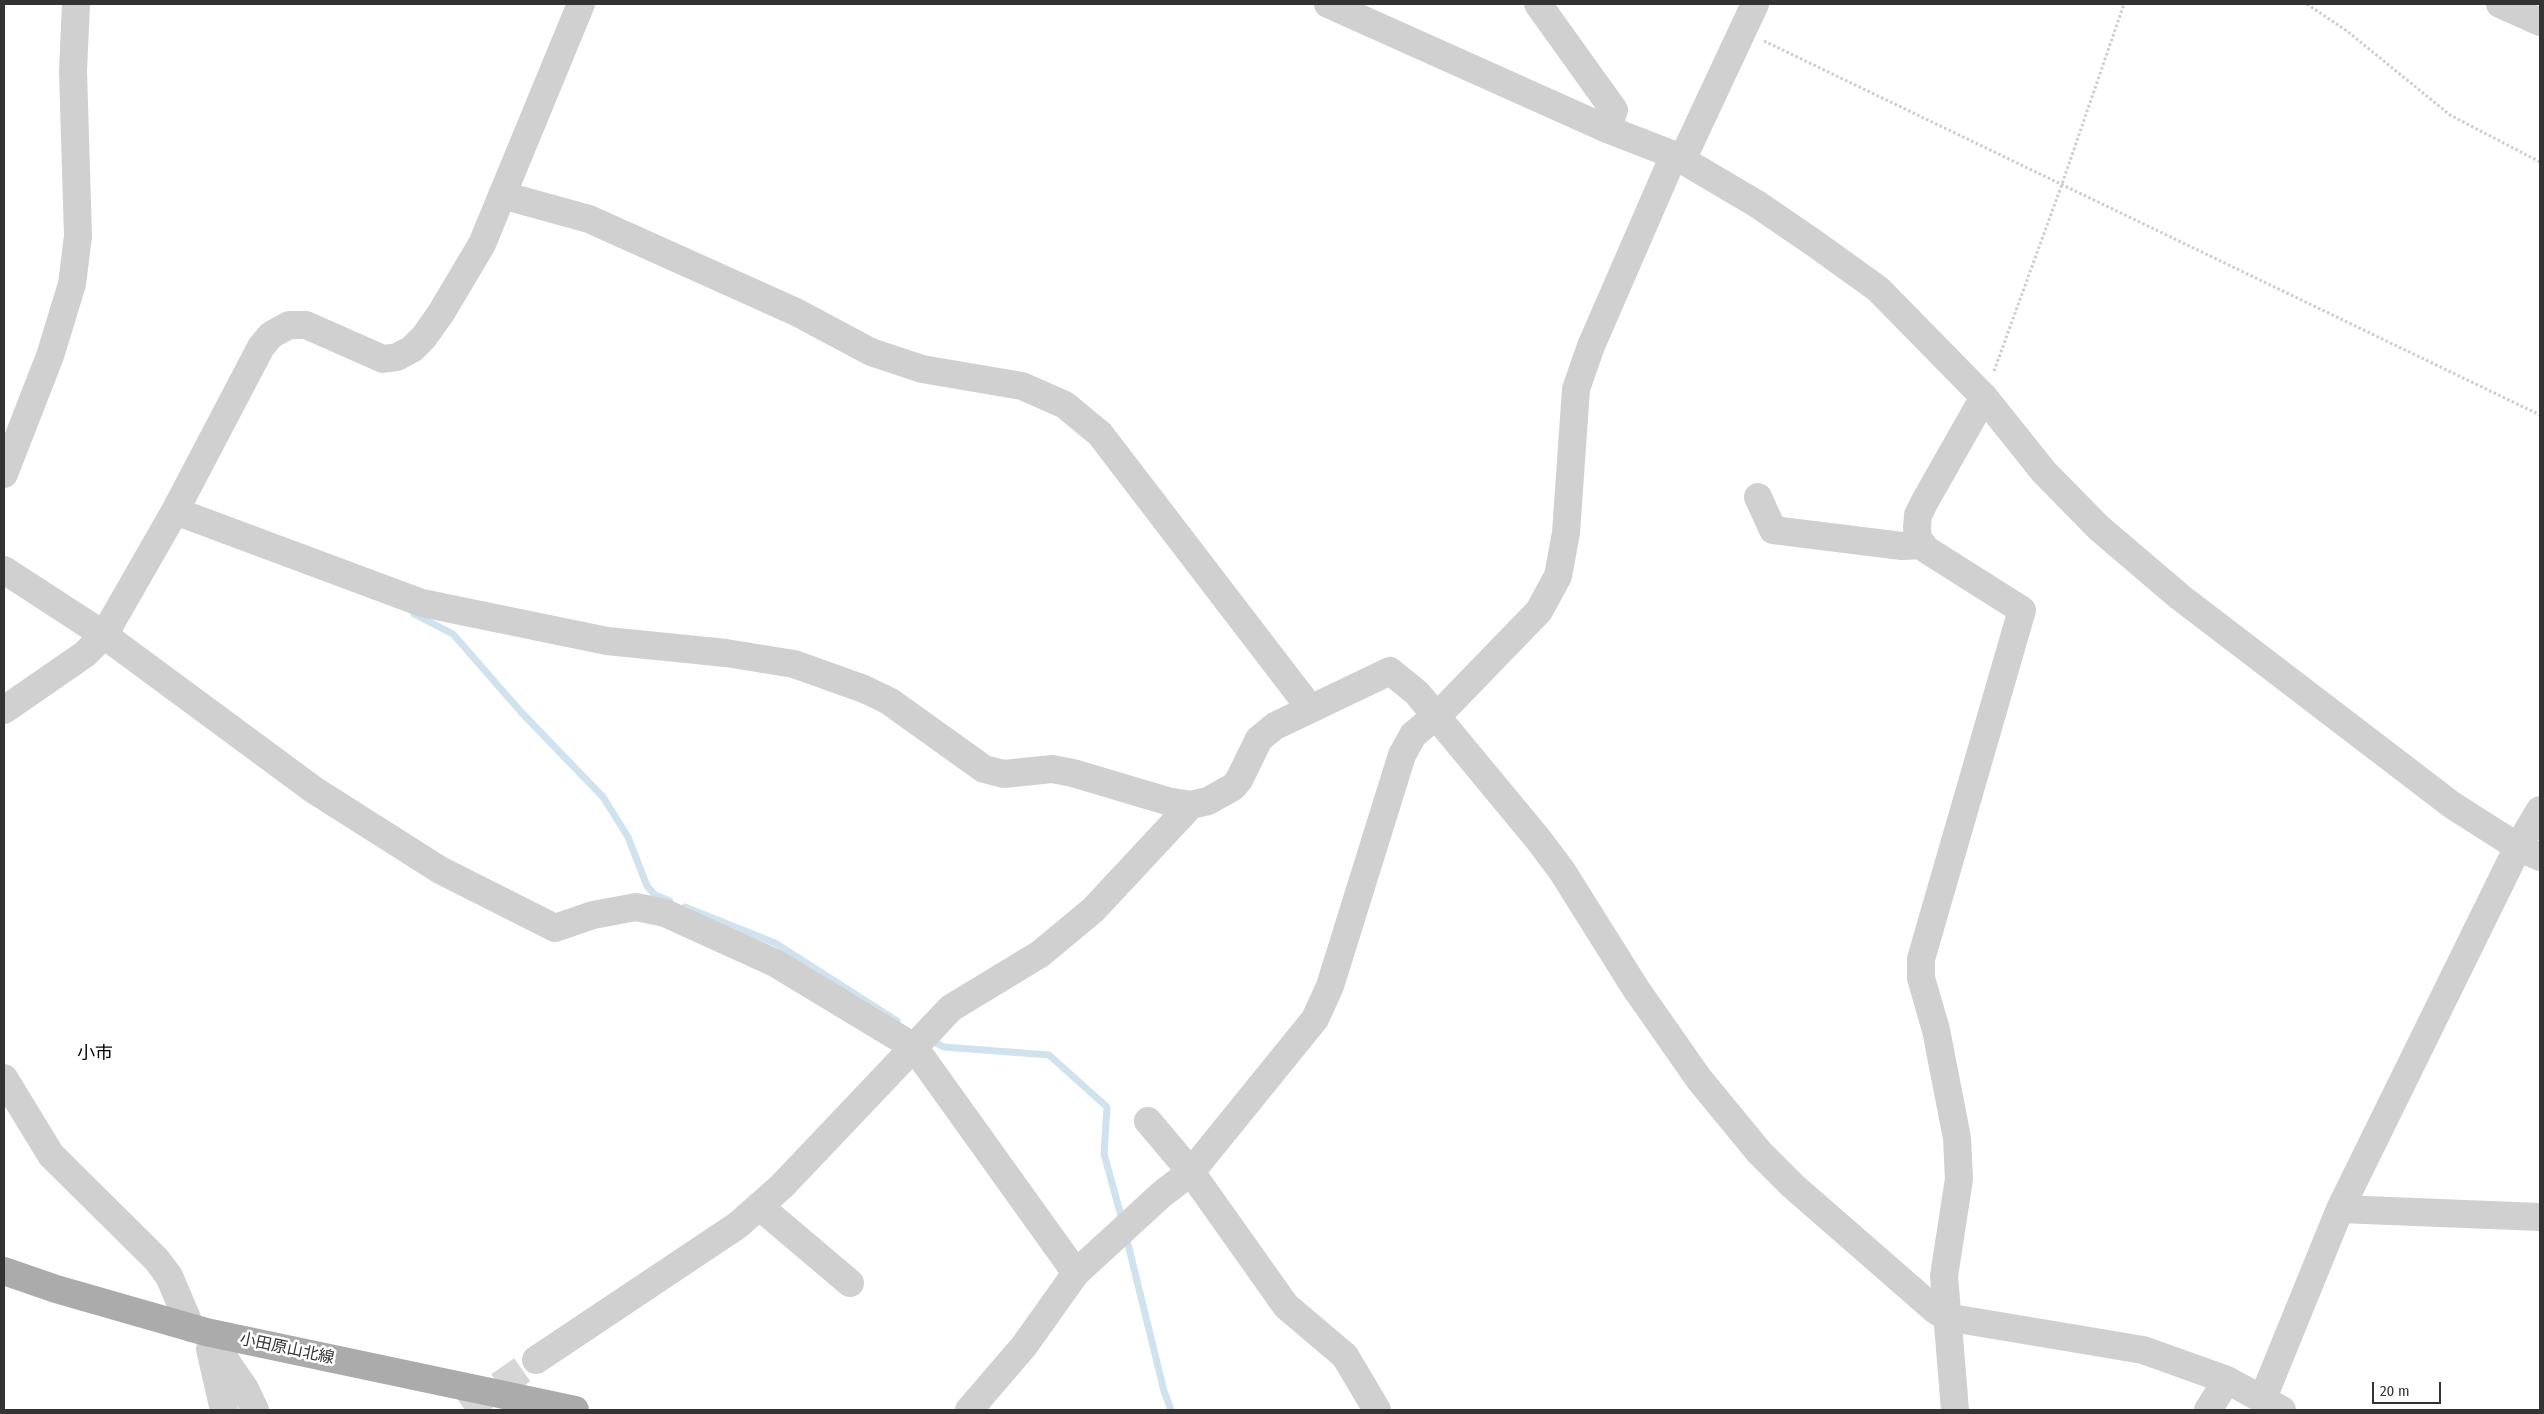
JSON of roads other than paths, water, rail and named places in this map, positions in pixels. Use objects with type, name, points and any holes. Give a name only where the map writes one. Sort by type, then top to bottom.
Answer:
[{"type":"main road","name":"小田原山北線","points":[[4,1271],[56,1289],[198,1330],[575,1410]]},
{"type":"street","points":[[4,474],[50,356],[72,284],[78,236],[73,72],[76,4]]},
{"type":"street","points":[[4,710],[85,654],[104,635],[175,511],[261,347],[271,335],[289,325],[306,325],[384,359],[397,357],[424,337],[441,314],[482,244],[581,4]]},
{"type":"street","points":[[1328,4],[1607,129],[1678,157],[1757,204],[1878,289],[1984,397],[2044,472],[2098,528],[2180,597],[2430,788],[2529,852]]},
{"type":"street","points":[[1538,4],[1614,110],[1607,129]]},
{"type":"street","points":[[969,1410],[1024,1346],[1076,1273],[1162,1194],[1191,1172],[1315,1019],[1330,986],[1402,755],[1413,735],[1436,715],[1539,611],[1558,576],[1566,533],[1576,389],[1591,346],[1678,157],[1755,4]]},
{"type":"street","points":[[2500,4],[2540,22]]},
{"type":"street","points":[[502,195],[589,219],[796,312],[871,352],[922,369],[1022,386],[1065,405],[1100,434],[1310,708]]},
{"type":"street","points":[[1955,1410],[1944,1276],[1959,1179],[1957,1138],[1936,1030],[1921,978],[1921,959],[2022,610],[1926,550],[1918,539],[1918,515],[1984,397]]},
{"type":"street","points":[[1758,498],[1773,530],[1902,546],[1923,545]]},
{"type":"street","points":[[175,511],[422,603],[607,641],[726,653],[794,664],[832,676],[889,701],[984,769],[1004,774],[1052,769],[1073,773],[1168,801],[1191,805],[1208,801],[1232,788],[1239,780],[1260,738],[1275,726],[1390,671],[1416,693],[1436,715],[1538,839],[1562,871],[1636,989],[1699,1078],[1759,1152],[1793,1186],[1934,1309],[1946,1317],[2142,1350],[2227,1380],[2273,1404],[2340,1209],[2529,852],[2540,810]]},
{"type":"street","points":[[4,570],[104,635],[314,790],[448,874],[555,928],[593,915],[636,907],[665,912],[775,963],[914,1047],[1076,1273]]},
{"type":"street","points":[[536,1360],[738,1225],[782,1186],[951,1008],[1040,954],[1093,910],[1191,805]]},
{"type":"street","points":[[4,1078],[51,1155],[156,1259],[169,1276],[198,1330],[224,1410]]},
{"type":"street","points":[[1148,1122],[1191,1172],[1286,1306],[1345,1356],[1376,1410]]},
{"type":"street","points":[[759,1206],[850,1283]]},
{"type":"street","points":[[2340,1209],[2540,1218]]},
{"type":"street","points":[[198,1330],[245,1389],[256,1410]]},
{"type":"street","points":[[2208,1410],[2227,1380]]},
{"type":"waterway","points":[[414,614],[453,634],[521,712],[603,797],[628,837],[647,886],[655,895],[670,901]]},
{"type":"waterway","points":[[685,907],[775,943],[897,1021]]},
{"type":"waterway","points":[[930,1040],[944,1047],[1049,1055],[1107,1107],[1104,1154],[1123,1223]]},
{"type":"waterway","points":[[1126,1236],[1164,1391],[1171,1410]]},
{"type":"tunnel","points":[[465,1410],[536,1360]]},
{"type":"district","name":"小市","points":[[95,1054]]}]
